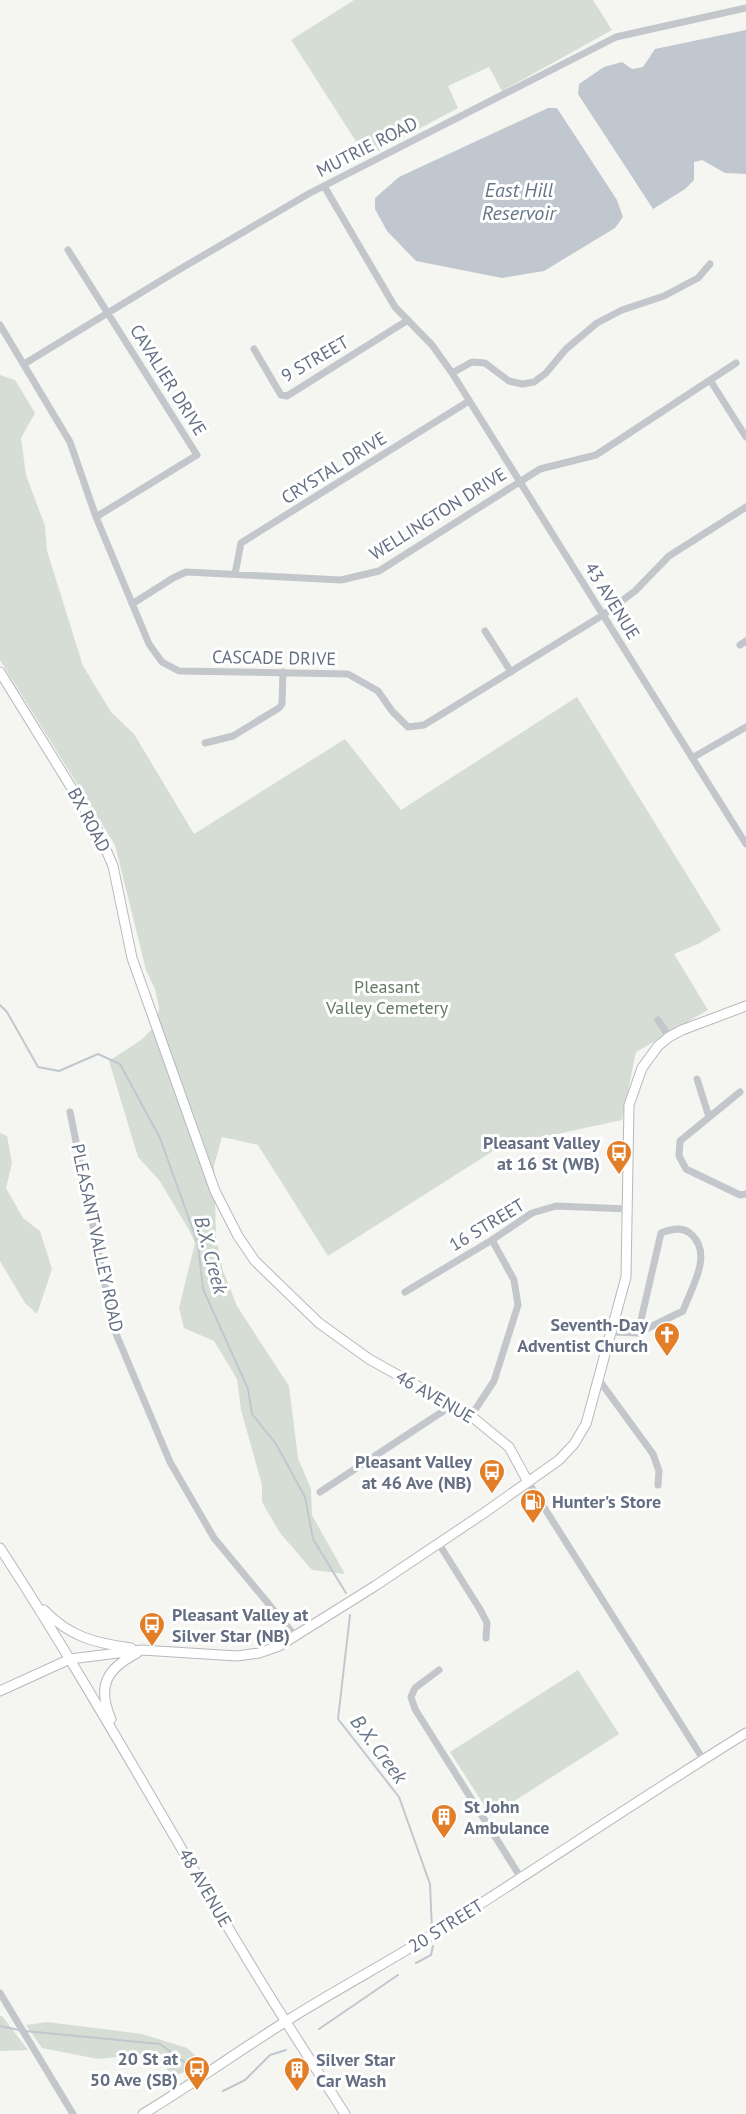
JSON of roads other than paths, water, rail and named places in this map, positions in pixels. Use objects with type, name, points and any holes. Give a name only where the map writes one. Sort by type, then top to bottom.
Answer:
[{"type":"street","name":"MUTRIE ROAD","points":[[24,364],[310,193],[616,37],[746,8]]},
{"type":"street","name":"43 AVENUE","points":[[324,186],[395,307],[432,345],[452,373],[746,844]]},
{"type":"street","points":[[68,250],[109,313]]},
{"type":"street","points":[[452,373],[472,362],[478,362],[485,363],[509,381],[522,384],[534,382],[546,373],[566,349],[597,323],[622,310],[664,296],[698,278],[710,264]]},
{"type":"street","name":"CAVALIER DRIVE","points":[[96,517],[196,455],[109,313]]},
{"type":"street","name":"9 STREET","points":[[254,349],[281,395],[287,396],[408,320]]},
{"type":"street","name":"CASCADE DRIVE","points":[[0,326],[70,442],[96,517],[149,645],[162,662],[179,671],[348,674],[378,691],[392,711],[408,727],[424,725],[603,615],[634,591],[669,556],[746,507]]},
{"type":"street","name":"WELLINGTON DRIVE","points":[[132,604],[186,572],[341,580],[378,571],[540,469],[596,455],[736,363]]},
{"type":"street","points":[[710,380],[746,437]]},
{"type":"street","name":"CRYSTAL DRIVE","points":[[235,574],[242,543],[469,401]]},
{"type":"street","points":[[485,631],[511,672]]},
{"type":"street","name":"BX ROAD","points":[[0,672],[97,829],[113,866],[132,958],[165,1051]]},
{"type":"street","points":[[205,743],[233,736],[279,708],[282,704],[283,672]]},
{"type":"street","points":[[692,758],[746,727]]},
{"type":"street","points":[[0,1548],[33,1599],[58,1624],[69,1631],[109,1645],[142,1650],[237,1656],[259,1653],[297,1637],[439,1544],[528,1482],[558,1460],[574,1444],[586,1424],[599,1380],[626,1277],[629,1105],[642,1068],[658,1046],[669,1037],[746,1006]]},
{"type":"street","points":[[658,1020],[669,1037]]},
{"type":"street","name":"46 AVENUE","points":[[165,1051],[215,1191],[238,1236],[255,1261],[319,1323],[369,1359],[471,1416],[508,1447],[703,1759]]},
{"type":"street","points":[[697,1079],[710,1117]]},
{"type":"street","points":[[740,1092],[680,1141],[679,1156],[686,1169],[740,1195],[746,1194]]},
{"type":"street","name":"PLEASANT VALLEY ROAD","points":[[70,1112],[114,1329],[170,1461],[214,1538],[297,1637]]},
{"type":"street","name":"16 STREET","points":[[405,1292],[532,1213],[556,1206],[628,1209]]},
{"type":"street","points":[[612,1332],[638,1333],[683,1311],[702,1258],[699,1241],[689,1232],[672,1228],[661,1233],[638,1333]]},
{"type":"street","points":[[471,1416],[494,1381],[518,1305],[514,1280],[492,1240]]},
{"type":"street","points":[[599,1380],[653,1454],[659,1471],[658,1485]]},
{"type":"street","points":[[320,1492],[451,1406]]},
{"type":"street","points":[[439,1544],[481,1611],[487,1623],[486,1638]]},
{"type":"street","name":"48 AVENUE","points":[[33,1599],[255,1972],[345,2114]]},
{"type":"street","points":[[0,1691],[70,1659],[142,1650]]},
{"type":"street","points":[[123,1748],[106,1708],[105,1686],[110,1673],[119,1662],[142,1650]]},
{"type":"street","points":[[439,1670],[415,1688],[411,1697],[415,1709],[521,1878]]},
{"type":"street","name":"20 STREET","points":[[143,2114],[360,1975],[395,1958],[746,1733]]},
{"type":"street","points":[[0,1993],[73,2114]]},
{"type":"water","points":[[746,30],[746,174],[725,173],[702,160],[694,162],[694,180],[685,189],[653,209],[578,94],[579,84],[604,67],[622,62],[632,69],[643,67],[655,49]]},
{"type":"water","name":"East Hill Reservoir","points":[[548,108],[557,108],[617,200],[623,217],[615,228],[544,271],[502,278],[416,261],[387,231],[375,209],[375,198],[399,177]]},
{"type":"waterway","name":"B.X. Creek","points":[[0,1005],[7,1012],[38,1067],[59,1071],[98,1054],[120,1064],[160,1138],[198,1244],[203,1289],[248,1389],[252,1414],[276,1444],[305,1497],[313,1539],[346,1593]]},
{"type":"waterway","name":"B.X. Creek","points":[[350,1615],[338,1719],[399,1797],[430,1884],[432,1930]]},
{"type":"waterway","name":"B.X. Creek","points":[[416,1963],[431,1955],[433,1946]]},
{"type":"waterway","name":"B.X. Creek","points":[[319,2029],[398,1975]]},
{"type":"waterway","name":"B.X. Creek","points":[[0,2026],[19,2030]]},
{"type":"waterway","name":"B.X. Creek","points":[[25,2031],[160,2044],[195,2070]]},
{"type":"waterway","name":"B.X. Creek","points":[[223,2091],[245,2080],[270,2055],[286,2050]]},
{"type":"place","name":"Pleasant Valley at 16 St (WB)","points":[[619,1176]]},
{"type":"place","name":"Seventh-Day Adventist Church","points":[[667,1358]]},
{"type":"place","name":"Pleasant Valley at 46 Ave (NB)","points":[[492,1495]]},
{"type":"place","name":"Hunter's Store","points":[[533,1525]]},
{"type":"place","name":"Pleasant Valley at Silver Star (NB)","points":[[152,1648]]},
{"type":"place","name":"St John Ambulance","points":[[444,1840]]},
{"type":"place","name":"20 St at 50 Ave (SB)","points":[[197,2092]]},
{"type":"place","name":"Silver Star Car Wash","points":[[297,2093]]},
{"type":"park label","name":"Pleasant Valley Cemetery","points":[[387,997]]}]
